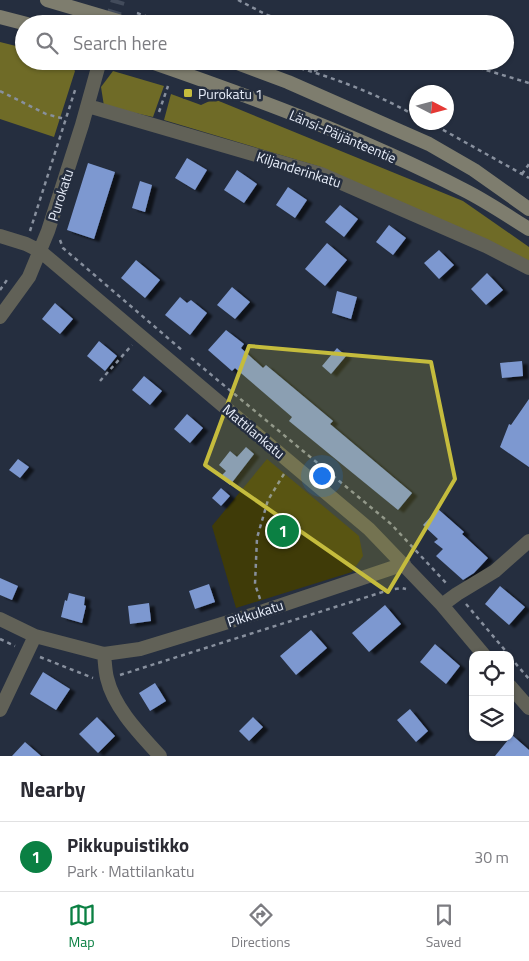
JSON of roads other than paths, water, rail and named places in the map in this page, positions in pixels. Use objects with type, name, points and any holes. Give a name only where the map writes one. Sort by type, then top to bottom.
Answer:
[{"type":"main road","points":[[47,0],[98,15]]},
{"type":"main road","points":[[0,17],[15,21]]},
{"type":"main road","name":"Länsi-Päijänteentie","points":[[172,70],[317,124],[423,170],[466,191],[529,229]]},
{"type":"main road","name":"Länsi-Päijänteentie","points":[[256,70],[288,82],[429,144],[474,170],[529,209]]},
{"type":"street","name":"Purokatu","points":[[0,317],[30,277],[48,230],[88,106],[97,70]]},
{"type":"street","name":"Kiljanderinkatu","points":[[88,106],[321,174],[486,246],[529,268]]},
{"type":"street","name":"Mattilankatu","points":[[0,236],[26,244],[40,251],[369,529],[442,605],[481,651]]},
{"type":"street","points":[[442,605],[495,571],[529,541]]},
{"type":"street","name":"Pikkukatu","points":[[104,654],[140,649],[264,611],[404,564]]},
{"type":"street","points":[[0,619],[35,636],[104,654],[107,679],[116,702],[160,756]]},
{"type":"street","points":[[0,710],[35,636]]},
{"type":"street","points":[[514,691],[529,708]]},
{"type":"tunnel","points":[[114,15],[118,0]]},
{"type":"place","name":"Purokatu 1","points":[[188,93]]},
{"type":"place","name":"Pikkupuistikko","points":[[283,531]]}]
